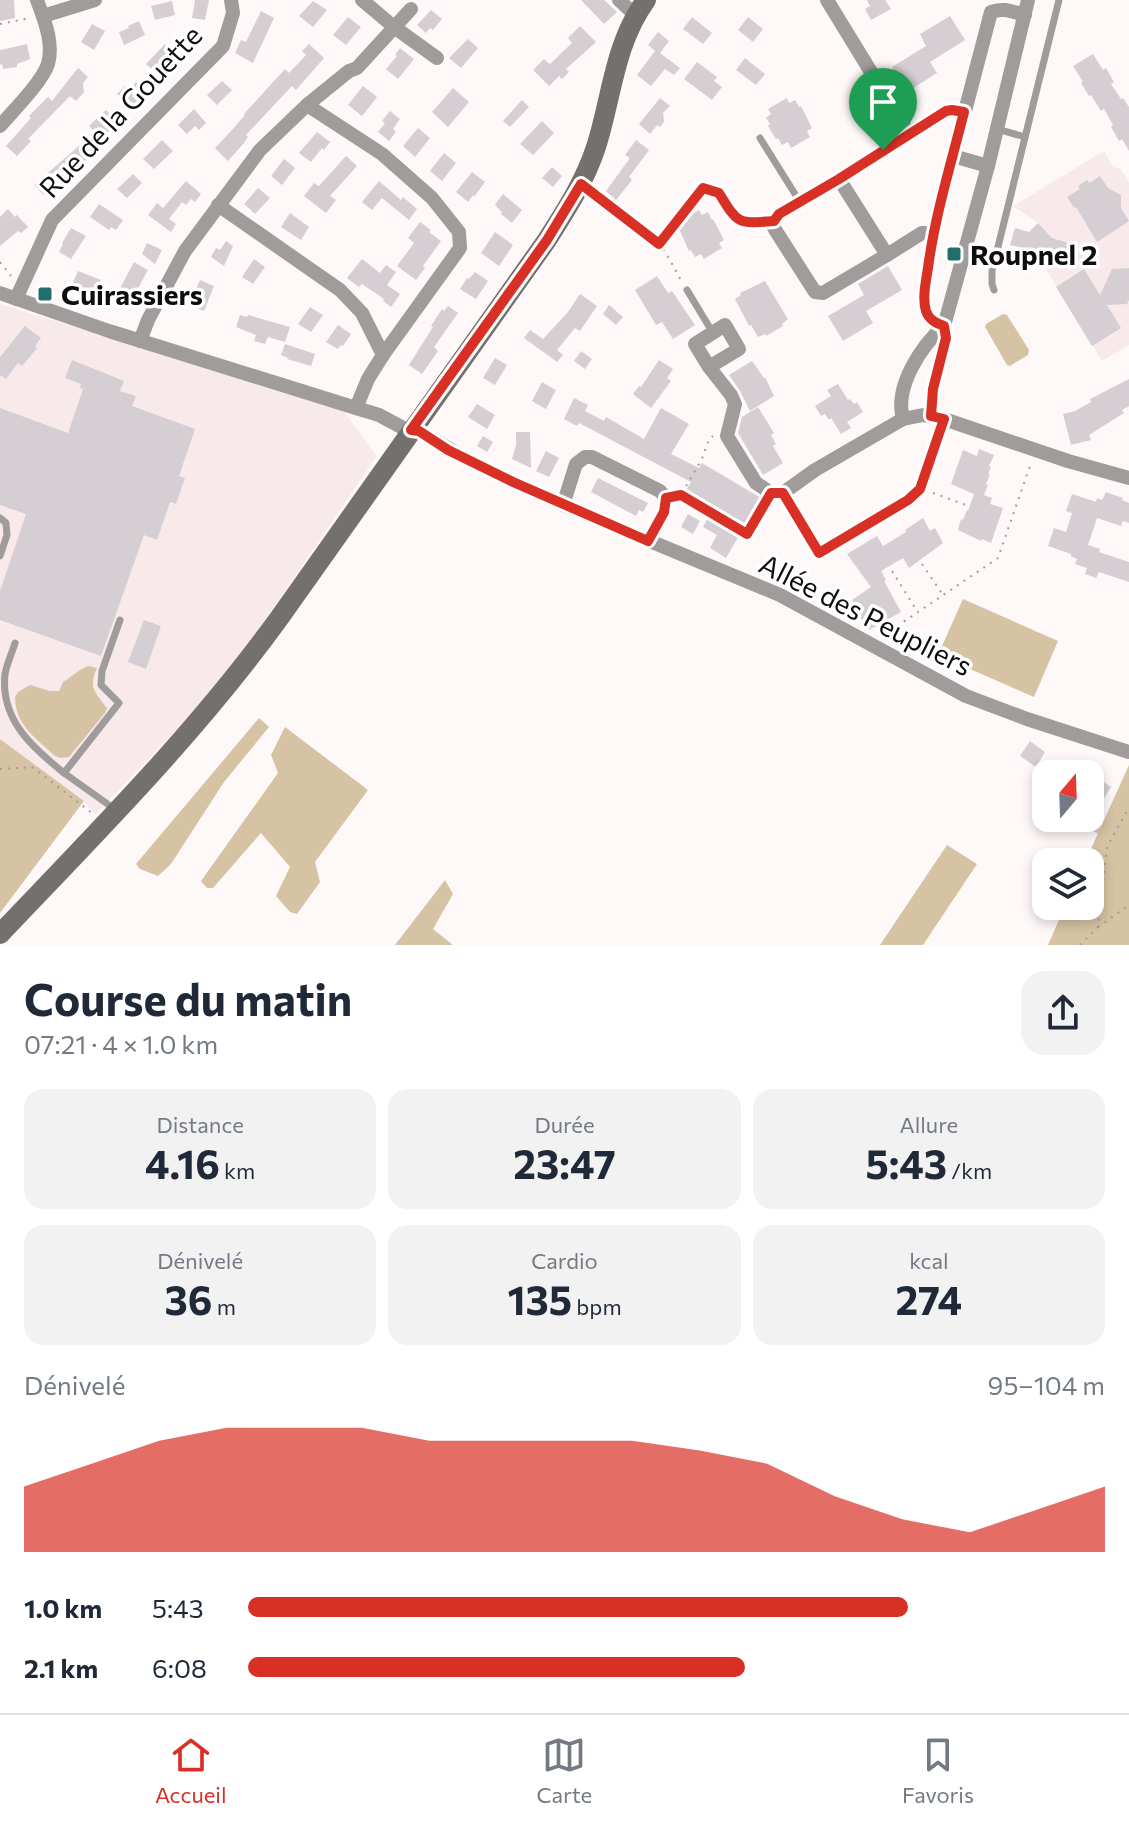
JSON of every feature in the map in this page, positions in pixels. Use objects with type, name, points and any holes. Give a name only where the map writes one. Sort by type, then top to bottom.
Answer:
[{"type":"main road","points":[[0,934],[112,817],[244,666],[547,240],[581,184],[597,145],[621,49],[641,7]]},
{"type":"street","points":[[0,126],[48,63],[49,42],[37,0]]},
{"type":"street","points":[[43,16],[95,0]]},
{"type":"street","name":"Rue de la Gouette","points":[[16,299],[52,220],[223,46],[233,13],[231,0]]},
{"type":"street","points":[[362,0],[437,58]]},
{"type":"street","points":[[619,0],[641,7]]},
{"type":"street","points":[[827,0],[909,134]]},
{"type":"street","points":[[709,367],[739,349],[725,325],[695,344],[709,367],[731,395],[735,404],[727,436],[756,483],[777,493],[819,553],[908,500],[920,489],[923,417],[946,338],[944,326],[1027,7],[991,12],[964,112],[933,233],[925,290],[925,309],[933,322],[944,326]]},
{"type":"street","points":[[140,341],[185,251],[260,150],[307,105],[357,68],[411,9]]},
{"type":"street","points":[[307,105],[382,154],[432,198],[459,232],[460,248],[383,355],[368,379],[356,408]]},
{"type":"street","points":[[933,233],[922,233],[818,294],[774,228],[774,221],[779,214],[946,111],[964,112]]},
{"type":"street","points":[[953,156],[988,166]]},
{"type":"street","points":[[839,179],[887,255]]},
{"type":"street","points":[[218,205],[340,290],[362,313],[383,355]]},
{"type":"street","name":"Allée des Peupliers","points":[[0,293],[140,341],[379,415],[405,429],[419,431],[459,455],[563,505],[780,595],[966,696],[1129,752]]},
{"type":"street","points":[[944,326],[918,355],[901,398],[923,417],[1129,478]]},
{"type":"street","points":[[777,493],[815,470],[923,417]]},
{"type":"street","points":[[563,505],[576,464],[585,457],[592,457],[664,495],[667,505],[648,541]]},
{"type":"lane","points":[[994,290],[992,271],[1059,0]]},
{"type":"lane","points":[[997,129],[1025,137]]},
{"type":"lane","points":[[760,138],[800,202]]},
{"type":"lane","points":[[719,193],[738,220],[745,223],[774,221]]},
{"type":"lane","points":[[687,290],[713,333]]},
{"type":"lane","points":[[0,518],[6,523],[7,535],[0,556]]},
{"type":"lane","points":[[64,773],[119,703],[101,685],[102,671],[120,620]]},
{"type":"lane","points":[[15,643],[3,668],[2,685],[10,715],[20,733],[112,817]]},
{"type":"path","points":[[0,24],[43,16]]},
{"type":"path","points":[[581,184],[659,244],[687,290]]},
{"type":"path","points":[[659,244],[703,188],[719,193]]},
{"type":"path","points":[[0,262],[11,275],[12,284]]},
{"type":"path","points":[[727,432],[718,432],[709,439],[702,459],[681,495],[747,534],[777,493]]},
{"type":"path","points":[[878,639],[998,558],[1035,450]]},
{"type":"path","points":[[920,489],[966,505]]},
{"type":"path","points":[[922,564],[943,595]]},
{"type":"path","points":[[892,571],[917,613]]},
{"type":"path","points":[[0,769],[32,767],[112,817]]},
{"type":"path","points":[[1098,927],[1107,847],[1129,807]]},
{"type":"path","points":[[1080,945],[1098,927],[1129,905]]},
{"type":"shaded area","points":[[1104,151],[1113,167],[1121,169],[1129,183],[1129,345],[1102,361],[1039,258],[1050,255],[1062,260],[1071,253],[1067,242],[1054,240],[1038,223],[1013,206]]},
{"type":"shaded area","points":[[0,304],[342,409],[377,456],[224,680],[95,815],[84,801],[0,739]]},
{"type":"shaded area","points":[[1003,314],[1007,315],[1029,350],[1028,355],[1010,366],[985,327]]},
{"type":"shaded area","points":[[963,599],[1058,641],[1034,697],[938,655]]},
{"type":"shaded area","points":[[89,666],[97,668],[93,685],[107,708],[69,757],[55,756],[23,723],[15,697],[30,685],[59,691],[63,682]]},
{"type":"shaded area","points":[[259,718],[269,727],[224,782],[171,864],[158,876],[140,869],[136,864]]},
{"type":"shaded area","points":[[285,727],[368,790],[315,862],[320,882],[297,914],[290,912],[276,896],[290,867],[261,833],[213,888],[207,888],[201,881],[278,773],[271,755]]},
{"type":"shaded area","points":[[0,739],[84,801],[0,913]]},
{"type":"shaded area","points":[[1129,765],[1129,945],[1048,945],[1059,920],[1104,920],[1104,848],[1091,848],[1099,832],[1104,832],[1104,820]]},
{"type":"shaded area","points":[[947,845],[977,864],[923,945],[880,945]]},
{"type":"shaded area","points":[[445,880],[453,894],[433,929],[453,945],[395,945]]},
{"type":"building","points":[[0,0],[14,0],[15,18],[0,21]]},
{"type":"building","points":[[195,0],[209,0],[205,20],[192,18]]},
{"type":"building","points":[[581,0],[604,0],[617,12],[604,24]]},
{"type":"building","points":[[867,0],[885,0],[891,9],[871,20],[865,9],[870,6]]},
{"type":"building","points":[[172,1],[175,15],[155,20],[151,6]]},
{"type":"building","points":[[313,1],[327,10],[313,27],[299,16]]},
{"type":"building","points":[[431,10],[442,19],[426,33],[417,25]]},
{"type":"building","points":[[261,11],[274,18],[253,63],[235,53],[241,40],[246,42]]},
{"type":"building","points":[[950,16],[965,40],[930,62],[937,73],[907,92],[892,67],[926,46],[920,34]]},
{"type":"building","points":[[348,17],[361,27],[346,45],[333,35]]},
{"type":"building","points":[[692,17],[712,33],[703,44],[683,29]]},
{"type":"building","points":[[748,17],[763,29],[753,42],[738,30]]},
{"type":"building","points":[[139,21],[145,35],[124,45],[119,32]]},
{"type":"building","points":[[92,24],[105,31],[94,50],[81,42]]},
{"type":"building","points":[[580,26],[596,42],[566,69],[569,72],[562,79],[559,76],[549,86],[533,70],[544,59],[550,64],[572,43],[568,38]]},
{"type":"building","points":[[658,32],[669,41],[660,53],[680,68],[674,75],[665,69],[651,86],[637,75],[655,51],[648,45]]},
{"type":"building","points":[[468,39],[478,48],[461,68],[449,58]]},
{"type":"building","points":[[27,44],[30,59],[17,64],[17,67],[3,69],[0,50]]},
{"type":"building","points":[[165,44],[179,57],[160,76],[146,64]]},
{"type":"building","points":[[309,44],[324,58],[296,90],[292,86],[246,135],[248,137],[244,143],[228,161],[215,148],[285,69],[289,73],[306,55],[302,51]]},
{"type":"building","points":[[400,48],[414,59],[398,79],[386,69]]},
{"type":"building","points":[[1093,54],[1103,70],[1106,68],[1114,82],[1111,84],[1129,107],[1129,151],[1122,139],[1119,141],[1104,109],[1101,111],[1089,96],[1073,66]]},
{"type":"building","points":[[745,58],[765,74],[756,85],[736,70]]},
{"type":"building","points":[[697,62],[717,77],[714,81],[722,87],[712,100],[684,79]]},
{"type":"building","points":[[78,68],[88,77],[83,83],[84,92],[76,101],[70,96],[28,139],[31,141],[17,156],[6,146],[31,118],[29,116],[48,97],[52,101]]},
{"type":"building","points":[[222,81],[232,90],[217,105],[207,95]]},
{"type":"building","points":[[136,82],[147,93],[132,108],[117,94],[125,86],[129,90]]},
{"type":"building","points":[[363,86],[377,97],[362,116],[348,105]]},
{"type":"building","points":[[453,88],[469,102],[448,127],[432,112]]},
{"type":"building","points":[[660,98],[670,106],[663,113],[664,122],[650,134],[639,124]]},
{"type":"building","points":[[787,98],[789,103],[795,100],[801,106],[812,128],[807,131],[810,137],[791,148],[788,142],[782,145],[776,139],[766,118],[771,114],[768,109]]},
{"type":"building","points":[[522,100],[529,107],[510,127],[503,121]]},
{"type":"building","points":[[194,109],[206,123],[199,130],[195,126],[187,134],[178,125]]},
{"type":"building","points":[[106,110],[118,122],[93,147],[93,154],[73,171],[71,169],[44,195],[34,185],[95,132],[89,126]]},
{"type":"building","points":[[390,111],[400,119],[389,141],[378,132]]},
{"type":"building","points":[[542,121],[554,133],[533,155],[520,144]]},
{"type":"building","points":[[418,128],[430,138],[415,157],[403,146]]},
{"type":"building","points":[[317,132],[330,142],[311,162],[299,153]]},
{"type":"building","points":[[162,140],[173,151],[154,169],[143,159]]},
{"type":"building","points":[[636,140],[649,150],[616,200],[606,191],[630,158],[625,155]]},
{"type":"building","points":[[444,153],[456,163],[442,181],[430,171]]},
{"type":"building","points":[[346,156],[357,166],[330,196],[336,200],[326,213],[304,196],[314,183],[319,186]]},
{"type":"building","points":[[284,159],[295,168],[282,185],[271,176]]},
{"type":"building","points":[[552,167],[562,176],[553,187],[542,178]]},
{"type":"building","points":[[472,172],[485,182],[468,202],[456,192]]},
{"type":"building","points":[[133,174],[142,183],[127,198],[117,189]]},
{"type":"building","points":[[1100,176],[1108,188],[1121,195],[1121,208],[1129,221],[1097,242],[1067,197],[1087,180],[1089,183]]},
{"type":"building","points":[[186,181],[201,194],[195,202],[191,199],[186,205],[182,202],[169,219],[176,224],[171,232],[148,215],[157,203],[163,208]]},
{"type":"building","points":[[379,181],[417,209],[409,220],[382,198],[372,210],[362,202]]},
{"type":"building","points":[[258,188],[270,198],[255,214],[244,204]]},
{"type":"building","points":[[503,194],[522,210],[512,223],[495,205]]},
{"type":"building","points":[[99,204],[123,220],[116,230],[111,227],[109,230],[90,217]]},
{"type":"building","points":[[8,209],[28,227],[0,246],[0,217]]},
{"type":"building","points":[[699,210],[702,215],[708,212],[724,240],[719,243],[722,248],[704,259],[701,254],[695,257],[689,251],[679,229],[684,226],[681,221]]},
{"type":"building","points":[[290,213],[309,227],[301,240],[281,227]]},
{"type":"building","points":[[420,222],[441,241],[416,280],[397,266],[414,243],[408,238]]},
{"type":"building","points":[[1038,223],[1052,238],[1067,242],[1072,253],[1062,260],[1047,255],[1027,261],[1024,248],[1010,245],[1015,228],[1029,232]]},
{"type":"building","points":[[71,228],[86,236],[71,259],[59,252]]},
{"type":"building","points":[[495,232],[513,245],[499,266],[481,253]]},
{"type":"building","points":[[226,241],[233,246],[224,266],[211,257],[216,248],[220,250]]},
{"type":"building","points":[[147,243],[162,250],[155,264],[142,254]]},
{"type":"building","points":[[254,259],[265,267],[253,284],[242,277]]},
{"type":"building","points":[[362,259],[380,273],[386,265],[396,272],[387,285],[400,294],[391,307],[362,284],[359,287],[347,278]]},
{"type":"building","points":[[134,262],[148,270],[130,303],[116,296]]},
{"type":"building","points":[[888,266],[902,290],[866,311],[873,323],[843,341],[828,316],[864,295],[858,284]]},
{"type":"building","points":[[1129,268],[1127,304],[1107,305],[1121,328],[1092,346],[1056,287],[1084,269],[1100,295],[1112,269]]},
{"type":"building","points":[[78,271],[101,280],[95,296],[71,287]]},
{"type":"building","points":[[475,272],[488,281],[476,299],[460,289]]},
{"type":"building","points":[[657,276],[668,293],[672,291],[695,325],[673,339],[662,322],[656,325],[635,290]]},
{"type":"building","points":[[200,280],[214,286],[204,311],[187,304]]},
{"type":"building","points":[[765,281],[788,319],[783,326],[758,337],[735,299],[740,293]]},
{"type":"building","points":[[580,294],[597,306],[580,331],[575,328],[557,350],[563,355],[557,362],[524,338],[530,330],[543,339]]},
{"type":"building","points":[[609,305],[623,317],[616,325],[603,314]]},
{"type":"building","points":[[448,306],[458,313],[434,347],[438,351],[422,374],[409,365],[442,309],[444,311]]},
{"type":"building","points":[[310,307],[323,315],[311,332],[298,324]]},
{"type":"building","points":[[240,315],[290,327],[285,342],[268,337],[265,344],[254,341],[256,335],[236,327]]},
{"type":"building","points":[[338,325],[351,334],[338,349],[326,342]]},
{"type":"building","points":[[25,326],[41,338],[22,366],[18,363],[6,379],[0,375],[0,357]]},
{"type":"building","points":[[285,344],[315,354],[311,366],[281,355]]},
{"type":"building","points":[[581,351],[592,359],[585,369],[574,361]]},
{"type":"building","points":[[495,358],[507,365],[495,385],[483,378]]},
{"type":"building","points":[[72,360],[124,381],[120,391],[136,396],[132,406],[195,429],[179,476],[185,478],[176,504],[170,502],[157,540],[144,535],[101,656],[0,620],[0,591],[26,514],[0,505],[0,408],[68,433],[83,389],[80,388],[81,384],[65,378]]},
{"type":"building","points":[[659,360],[673,369],[667,378],[671,381],[651,408],[633,394]]},
{"type":"building","points":[[752,361],[765,377],[774,396],[750,411],[729,375]]},
{"type":"building","points":[[1129,379],[1129,406],[1122,410],[1124,413],[1089,435],[1091,440],[1071,445],[1063,414],[1075,411],[1091,402],[1090,399]]},
{"type":"building","points":[[542,382],[556,390],[546,409],[532,401]]},
{"type":"building","points":[[838,384],[848,400],[854,404],[857,402],[863,412],[847,422],[851,428],[841,434],[831,418],[829,420],[825,414],[821,416],[815,406],[831,396],[827,390]]},
{"type":"building","points":[[574,398],[588,405],[585,411],[604,421],[606,417],[644,439],[661,408],[689,424],[671,454],[699,468],[702,463],[761,498],[726,558],[710,548],[717,535],[703,527],[713,508],[684,493],[691,482],[579,423],[577,426],[564,419]]},
{"type":"building","points":[[477,404],[495,415],[487,429],[468,417]]},
{"type":"building","points":[[758,407],[774,433],[771,435],[776,444],[773,446],[783,463],[763,475],[738,433],[742,417]]},
{"type":"building","points":[[516,432],[530,432],[531,468],[512,459]]},
{"type":"building","points":[[483,436],[493,442],[487,452],[477,446]]},
{"type":"building","points":[[979,449],[994,455],[984,495],[992,498],[990,504],[1003,508],[991,543],[958,530],[974,494],[951,484],[963,450],[977,456]]},
{"type":"building","points":[[546,451],[559,458],[549,477],[536,471]]},
{"type":"building","points":[[598,478],[648,503],[643,512],[639,510],[636,516],[591,492]]},
{"type":"building","points":[[1106,492],[1129,503],[1129,523],[1123,521],[1121,526],[1097,518],[1088,545],[1129,562],[1129,582],[1099,572],[1096,578],[1085,574],[1087,568],[1075,564],[1077,559],[1071,554],[1048,546],[1054,528],[1066,532],[1072,513],[1066,511],[1072,494],[1096,502],[1097,498],[1102,500]]},
{"type":"building","points":[[688,514],[700,521],[693,534],[681,527]]},
{"type":"building","points":[[923,518],[930,531],[935,528],[943,543],[909,568],[903,558],[881,571],[901,612],[869,630],[852,600],[871,587],[847,554],[877,536],[883,546]]},
{"type":"building","points":[[144,620],[161,626],[146,669],[128,662]]},
{"type":"building","points":[[1030,741],[1045,752],[1040,760],[1032,760],[1032,764],[1020,756]]},
{"type":"building","points":[[1104,782],[1111,787],[1104,798]]},
{"type":"place","name":"Roupnel 2","points":[[954,254]]},
{"type":"place","name":"Cuirassiers","points":[[45,294]]},
{"type":"route","points":[[946,111],[964,112],[933,233],[925,290],[925,309],[933,322],[944,326],[946,338],[931,398],[931,416],[944,419],[920,489],[908,500],[819,553],[783,493],[771,493],[747,534],[681,495],[666,498],[667,505],[648,541],[513,482],[448,450],[419,431],[411,430],[509,295],[581,184],[659,244],[703,188],[719,193],[738,220],[745,223],[774,221],[779,214],[883,150],[946,111]]}]
